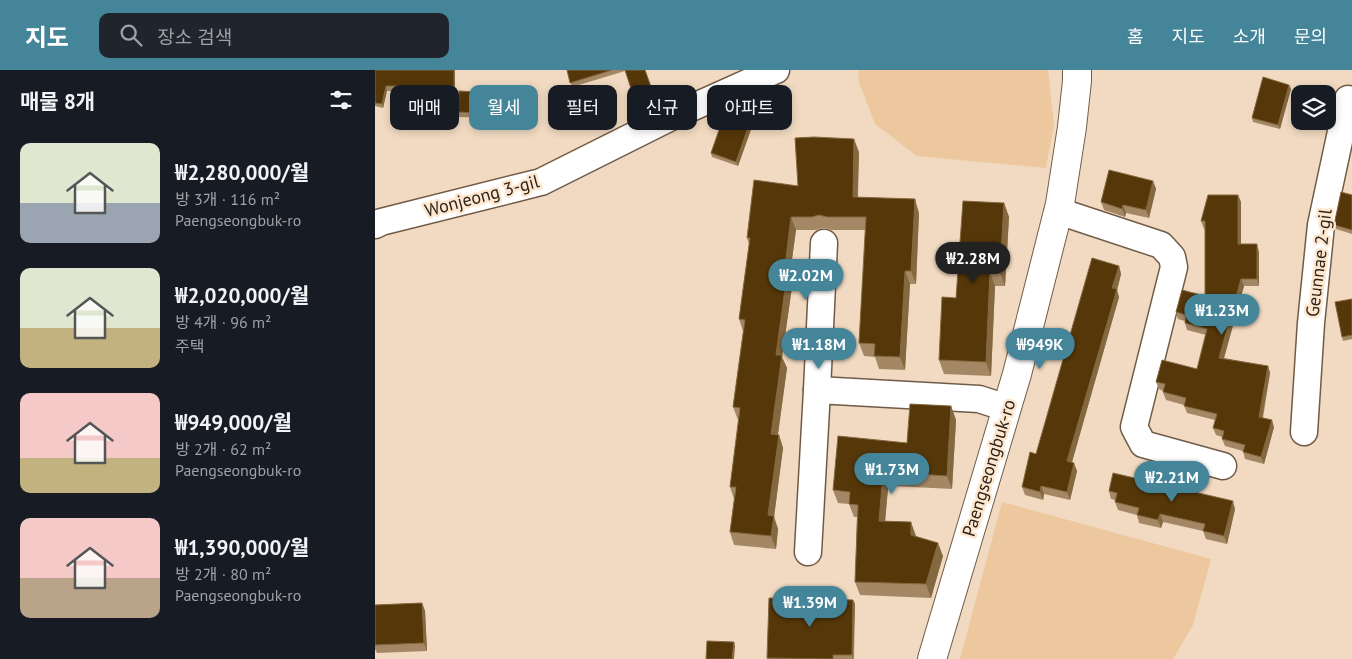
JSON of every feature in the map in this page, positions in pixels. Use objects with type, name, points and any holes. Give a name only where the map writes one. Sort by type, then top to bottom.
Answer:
[{"type":"street","name":"Wonjeong 3-gil","points":[[375,225],[541,182],[663,121],[776,70]]},
{"type":"street","name":"Paengseongbuk-ro","points":[[932,659],[1007,408],[1058,210],[1072,127],[1077,70]]},
{"type":"street","name":"Geunnae 2-gil","points":[[1304,432],[1311,323],[1321,225],[1348,99],[1352,100]]},
{"type":"street","points":[[1058,210],[1161,246],[1172,257],[1174,267],[1134,427],[1143,444],[1223,466]]},
{"type":"street","points":[[809,552],[824,243]]},
{"type":"street","points":[[817,390],[979,399],[1007,408]]},
{"type":"shaded area","points":[[859,70],[1048,70],[1054,125],[1046,168],[917,156],[875,124],[858,80]]},
{"type":"shaded area","points":[[1002,502],[1211,559],[1193,625],[1173,659],[960,659]]},
{"type":"building","points":[[375,70],[454,70],[454,85],[390,85],[386,86],[382,104],[375,103]]},
{"type":"building","points":[[567,70],[612,70],[570,83]]},
{"type":"building","points":[[625,70],[645,70],[650,85],[630,85]]},
{"type":"building","points":[[1263,77],[1289,85],[1278,125],[1252,118]]},
{"type":"building","points":[[459,91],[469,92],[469,113],[459,112]]},
{"type":"building","points":[[719,130],[747,130],[736,162],[711,153]]},
{"type":"building","points":[[795,138],[854,139],[853,197],[915,199],[911,271],[905,271],[900,357],[874,356],[875,344],[859,343],[866,217],[827,217],[819,215],[791,217],[785,267],[788,267],[776,355],[782,355],[771,434],[779,435],[768,515],[774,516],[771,536],[730,532],[736,487],[730,487],[740,408],[733,407],[745,320],[739,319],[750,238],[747,238],[754,180],[798,186]]},
{"type":"building","points":[[1109,170],[1153,181],[1146,210],[1123,205],[1122,209],[1101,202]]},
{"type":"building","points":[[1341,192],[1352,195],[1352,230],[1334,225]]},
{"type":"building","points":[[1208,195],[1238,195],[1238,244],[1257,244],[1257,279],[1241,279],[1219,358],[1268,366],[1259,417],[1272,420],[1261,457],[1243,452],[1245,445],[1222,439],[1224,431],[1213,428],[1217,414],[1184,406],[1186,398],[1163,392],[1165,384],[1156,382],[1162,360],[1197,369],[1207,329],[1185,323],[1186,315],[1176,312],[1182,290],[1205,296],[1205,221],[1201,221]]},
{"type":"building","points":[[963,201],[1004,203],[1000,273],[990,272],[986,362],[939,360],[942,297],[956,298]]},
{"type":"building","points":[[1092,258],[1119,266],[1112,288],[1117,289],[1067,461],[1074,463],[1067,492],[1041,486],[1040,492],[1022,487],[1030,452],[1036,454]]},
{"type":"building","points":[[1352,299],[1352,335],[1342,337],[1335,302]]},
{"type":"building","points":[[910,404],[951,406],[947,476],[888,472],[887,475],[883,474],[879,521],[911,522],[911,535],[938,543],[926,584],[855,582],[858,505],[849,504],[850,492],[833,490],[838,436],[907,443]]},
{"type":"building","points":[[1113,473],[1233,501],[1224,536],[1203,531],[1205,524],[1160,514],[1158,520],[1137,515],[1139,508],[1115,502],[1117,493],[1109,491]]},
{"type":"building","points":[[769,598],[853,600],[852,655],[833,655],[833,659],[767,658]]},
{"type":"building","points":[[422,603],[424,643],[375,645],[375,605]]},
{"type":"building","points":[[707,641],[734,642],[732,659],[706,659]]}]
